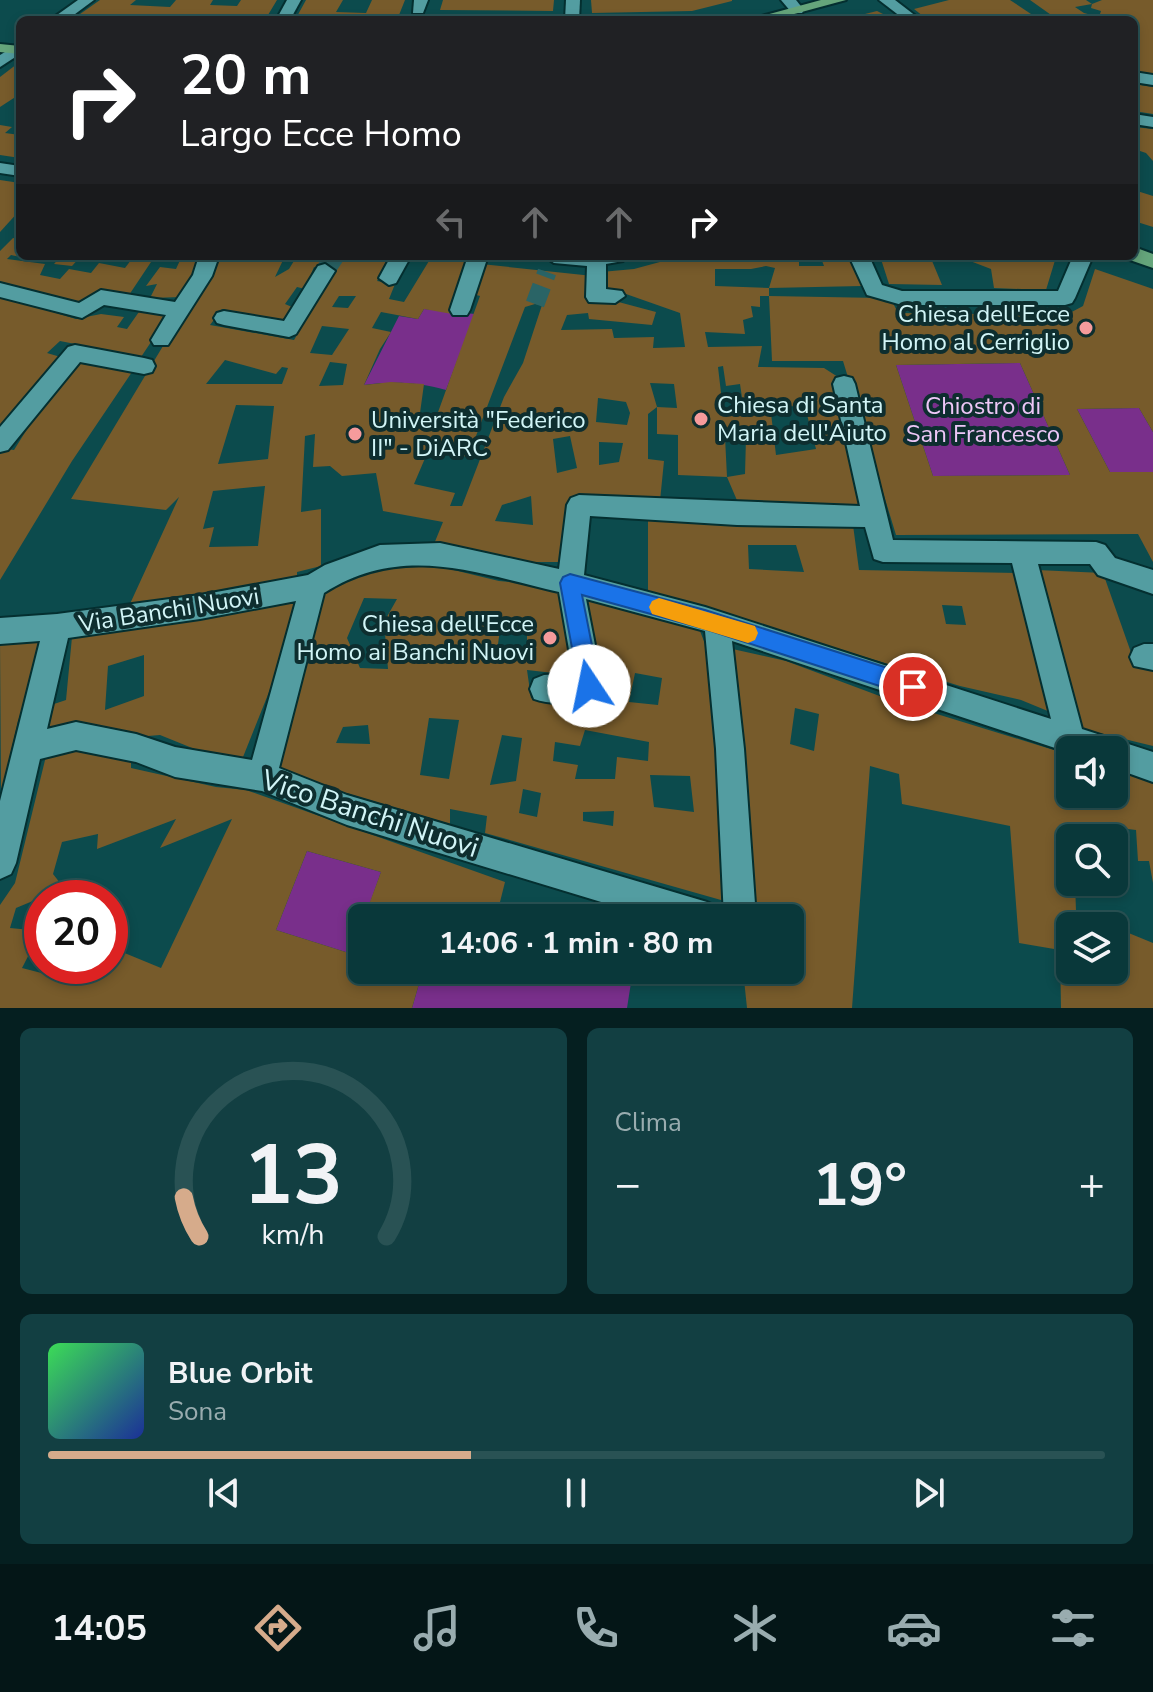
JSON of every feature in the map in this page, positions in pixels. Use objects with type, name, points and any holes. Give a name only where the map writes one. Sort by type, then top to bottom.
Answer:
[{"type":"main road","points":[[764,16],[792,5],[839,0]]},
{"type":"street","points":[[886,0],[908,16]]},
{"type":"street","points":[[63,16],[84,2]]},
{"type":"street","points":[[0,62],[16,49]]},
{"type":"street","points":[[161,340],[202,276],[208,260]]},
{"type":"street","points":[[389,278],[399,260]]},
{"type":"street","points":[[460,310],[477,260]]},
{"type":"street","points":[[606,260],[596,297],[615,296]]},
{"type":"street","points":[[861,260],[874,290],[902,298],[1065,298],[1081,260]]},
{"type":"street","points":[[224,318],[289,329],[325,271]]},
{"type":"street","points":[[0,290],[82,311],[101,297],[179,310]]},
{"type":"street","points":[[0,443],[75,353],[144,366]]},
{"type":"street","points":[[844,384],[883,551],[1096,553],[1107,567],[1153,582]]},
{"type":"street","points":[[544,689],[589,686],[570,583],[579,505],[737,514],[875,517]]},
{"type":"street","points":[[1022,552],[1069,736]]},
{"type":"street","name":"Via Banchi Nuovi","points":[[0,631],[57,627],[323,580],[380,556],[440,554],[570,583],[711,621],[1061,736]]},
{"type":"street","points":[[262,776],[323,580]]},
{"type":"street","points":[[711,621],[730,749],[739,904]]},
{"type":"street","points":[[0,863],[57,627]]},
{"type":"street","name":"Vico Banchi Nuovi","points":[[30,747],[76,736],[136,748],[175,762],[262,776],[347,810],[660,904]]},
{"type":"street","points":[[1128,759],[1153,767]]},
{"type":"green space","points":[[424,309],[475,314],[446,390],[405,383],[364,385],[399,316],[418,319]]},
{"type":"green space","name":"Chiostro di San Francesco","points":[[1020,363],[1070,475],[933,476],[896,365]]},
{"type":"green space","points":[[1139,408],[1153,432],[1153,472],[1110,472],[1077,409]]},
{"type":"green space","points":[[307,851],[381,872],[370,904],[348,904],[348,953],[276,930]]},
{"type":"green space","points":[[419,984],[631,984],[627,1008],[412,1008]]},
{"type":"building","points":[[100,0],[136,0],[130,5],[170,7],[176,0],[213,0],[210,5],[237,6],[241,0],[277,0],[267,16],[77,16]]},
{"type":"building","points":[[306,0],[343,0],[336,12],[366,13],[372,0],[405,0],[399,16],[297,16]]},
{"type":"building","points":[[443,0],[554,0],[553,11],[440,10]]},
{"type":"building","points":[[591,0],[732,1],[692,11],[592,13]]},
{"type":"building","points":[[949,0],[1010,0],[1034,16],[923,16],[914,9]]},
{"type":"building","points":[[1030,0],[1086,0],[1092,4],[1075,7],[1095,16],[1053,16]]},
{"type":"building","points":[[1102,0],[1153,0],[1153,74],[1138,72],[1138,16],[1099,16],[1101,11],[1091,8],[1092,4]]},
{"type":"building","points":[[877,11],[887,16],[857,16]]},
{"type":"building","points":[[16,65],[16,97],[0,107],[0,77]]},
{"type":"building","points":[[1138,85],[1153,87],[1153,114],[1138,112]]},
{"type":"building","points":[[0,125],[12,127],[5,133],[16,134],[16,157],[0,155]]},
{"type":"building","points":[[1138,127],[1153,129],[1153,161],[1146,153],[1138,150]]},
{"type":"building","points":[[0,180],[16,182],[16,214],[0,232]]},
{"type":"building","points":[[1138,191],[1153,196],[1153,227],[1138,222]]},
{"type":"building","points":[[16,238],[16,256],[11,255],[7,259],[45,264],[40,275],[60,279],[69,269],[91,273],[99,263],[125,268],[131,260],[152,260],[129,295],[83,307],[0,283],[0,251]]},
{"type":"building","points":[[58,260],[77,260],[72,266],[54,264]]},
{"type":"building","points":[[180,260],[202,260],[182,297],[150,298],[157,284],[146,286],[160,267],[176,269]]},
{"type":"building","points":[[213,260],[283,260],[275,277],[289,269],[295,260],[391,260],[377,281],[395,284],[389,299],[404,302],[430,260],[469,260],[452,314],[424,309],[418,319],[381,312],[372,328],[391,332],[364,385],[391,382],[424,384],[420,413],[437,415],[480,296],[473,294],[481,264],[593,276],[588,300],[611,300],[656,312],[652,325],[589,319],[588,313],[567,315],[561,330],[612,329],[614,338],[654,337],[653,348],[685,347],[680,313],[626,294],[603,293],[601,272],[634,269],[667,260],[799,260],[799,266],[824,266],[822,260],[852,260],[862,286],[769,288],[769,296],[760,296],[760,307],[751,306],[753,317],[743,320],[745,334],[705,332],[708,347],[762,346],[758,367],[824,368],[838,377],[844,427],[863,505],[739,505],[727,477],[678,475],[678,435],[657,434],[657,407],[648,414],[648,459],[664,461],[660,501],[570,497],[564,562],[531,562],[434,544],[443,522],[383,511],[376,473],[342,476],[330,466],[313,467],[315,434],[305,436],[301,512],[321,509],[321,566],[297,572],[297,578],[129,606],[179,497],[166,510],[71,499],[169,336],[204,287]],"holes":[[[314,267],[333,273],[294,340],[210,325],[222,309],[283,321],[292,307],[285,304],[297,287],[305,289]],[[775,268],[769,288],[715,286],[715,269]],[[339,296],[356,296],[348,308],[332,307]],[[542,305],[523,363],[504,397],[462,506],[450,506],[455,493],[414,484],[429,449],[468,457],[525,307]],[[322,326],[349,329],[332,355],[310,353]],[[225,360],[276,374],[282,367],[288,368],[282,384],[206,384]],[[330,362],[347,364],[343,385],[319,386]],[[723,366],[726,386],[740,384],[744,411],[723,410],[718,367]],[[650,383],[674,384],[677,408],[657,407]],[[598,398],[626,402],[630,413],[627,425],[596,422]],[[236,405],[274,406],[268,459],[218,464]],[[770,405],[805,407],[816,449],[776,455]],[[570,436],[577,468],[557,473],[553,439]],[[725,437],[746,438],[745,474],[727,477]],[[599,442],[623,443],[619,462],[599,465]],[[265,486],[258,546],[209,547],[214,527],[203,529],[213,491]],[[531,496],[533,525],[495,521],[502,505]]]},
{"type":"building","points":[[881,260],[932,260],[942,285],[889,284]]},
{"type":"building","points":[[967,260],[1055,260],[1046,290],[994,288],[991,269]]},
{"type":"building","points":[[1095,269],[1153,289],[1153,432],[1139,408],[1077,409],[1110,472],[1153,472],[1153,562],[1138,534],[896,535],[843,361],[772,361],[769,296],[881,298],[884,302],[893,303],[898,313],[1066,315],[1083,306]],"holes":[[[1020,363],[1070,475],[933,476],[896,365]]]},
{"type":"building","points":[[0,296],[76,319],[101,314],[124,317],[117,327],[127,329],[141,309],[169,315],[141,357],[60,341],[47,353],[64,358],[0,429]]},
{"type":"building","points":[[77,363],[132,372],[72,461],[0,580],[0,454],[6,449],[14,450],[39,410]]},
{"type":"building","points":[[648,517],[853,525],[859,570],[1017,573],[1055,714],[1021,700],[960,686],[711,610],[648,596]],"holes":[[[748,545],[796,545],[804,572],[749,569]],[[942,605],[962,606],[966,625],[946,624]]]},
{"type":"building","points":[[378,565],[433,565],[499,581],[563,587],[580,676],[527,670],[531,698],[584,703],[603,701],[587,597],[700,631],[707,649],[719,748],[728,902],[485,833],[487,816],[450,809],[450,824],[275,772],[324,587]],"holes":[[[364,598],[397,599],[384,622],[388,669],[360,668],[347,638]],[[527,626],[527,649],[497,651],[500,630]],[[635,673],[662,678],[658,705],[629,702]],[[429,718],[459,720],[449,779],[420,775]],[[368,725],[370,744],[336,743],[343,727]],[[585,730],[649,742],[648,761],[617,757],[615,779],[575,779],[578,765],[553,761],[555,742],[580,746]],[[502,735],[522,738],[516,781],[490,785]],[[650,775],[690,776],[694,812],[654,807]],[[523,789],[541,793],[537,817],[519,813]],[[614,811],[613,826],[583,821],[583,812]]]},
{"type":"building","points":[[1037,570],[1103,573],[1134,661],[1153,662],[1153,746],[1128,740],[1128,736],[1112,736],[1079,728],[1064,657]]},
{"type":"building","points":[[298,598],[277,672],[243,757],[207,754],[160,735],[136,737],[43,730],[48,706],[66,700],[72,637]],"holes":[[[144,655],[144,696],[105,710],[108,666]]]},
{"type":"building","points":[[0,641],[44,643],[18,721],[1,794]]},
{"type":"building","points":[[728,648],[786,661],[885,698],[1056,751],[1056,808],[1128,808],[1128,775],[1153,783],[1153,883],[1149,861],[1138,861],[1136,830],[1128,829],[1128,824],[1056,824],[1056,896],[1075,896],[1078,912],[1056,912],[1056,949],[1019,943],[1010,826],[902,804],[899,774],[870,766],[852,1008],[747,1008],[744,984],[804,984],[804,904],[747,904]],"holes":[[[795,708],[819,714],[814,751],[790,744]]]},
{"type":"building","points":[[90,749],[131,757],[131,768],[216,787],[246,790],[505,882],[500,904],[369,904],[381,872],[307,851],[276,930],[348,953],[348,984],[419,984],[412,1008],[0,1008],[0,905],[15,883],[47,752]]},
{"type":"building","points":[[1128,933],[1153,943],[1153,1008],[1061,1008],[1061,984],[1128,984]]},
{"type":"tunnel","points":[[325,271],[332,260]]},
{"type":"tunnel","points":[[535,304],[547,272]]},
{"type":"slow traffic","points":[[659,607],[748,633]]},
{"type":"place","name":"Chiesa dell'Ecce Homo al Cerriglio","points":[[1086,328]]},
{"type":"place","name":"Chiesa di Santa Maria dell'Aiuto","points":[[701,419]]},
{"type":"place","name":"Università \"Federico II\" - DiARC","points":[[355,434]]},
{"type":"place","name":"Chiesa dell'Ecce Homo ai Banchi Nuovi","points":[[550,638]]},
{"type":"route","points":[[589,686],[570,583],[705,619],[913,687]]}]
